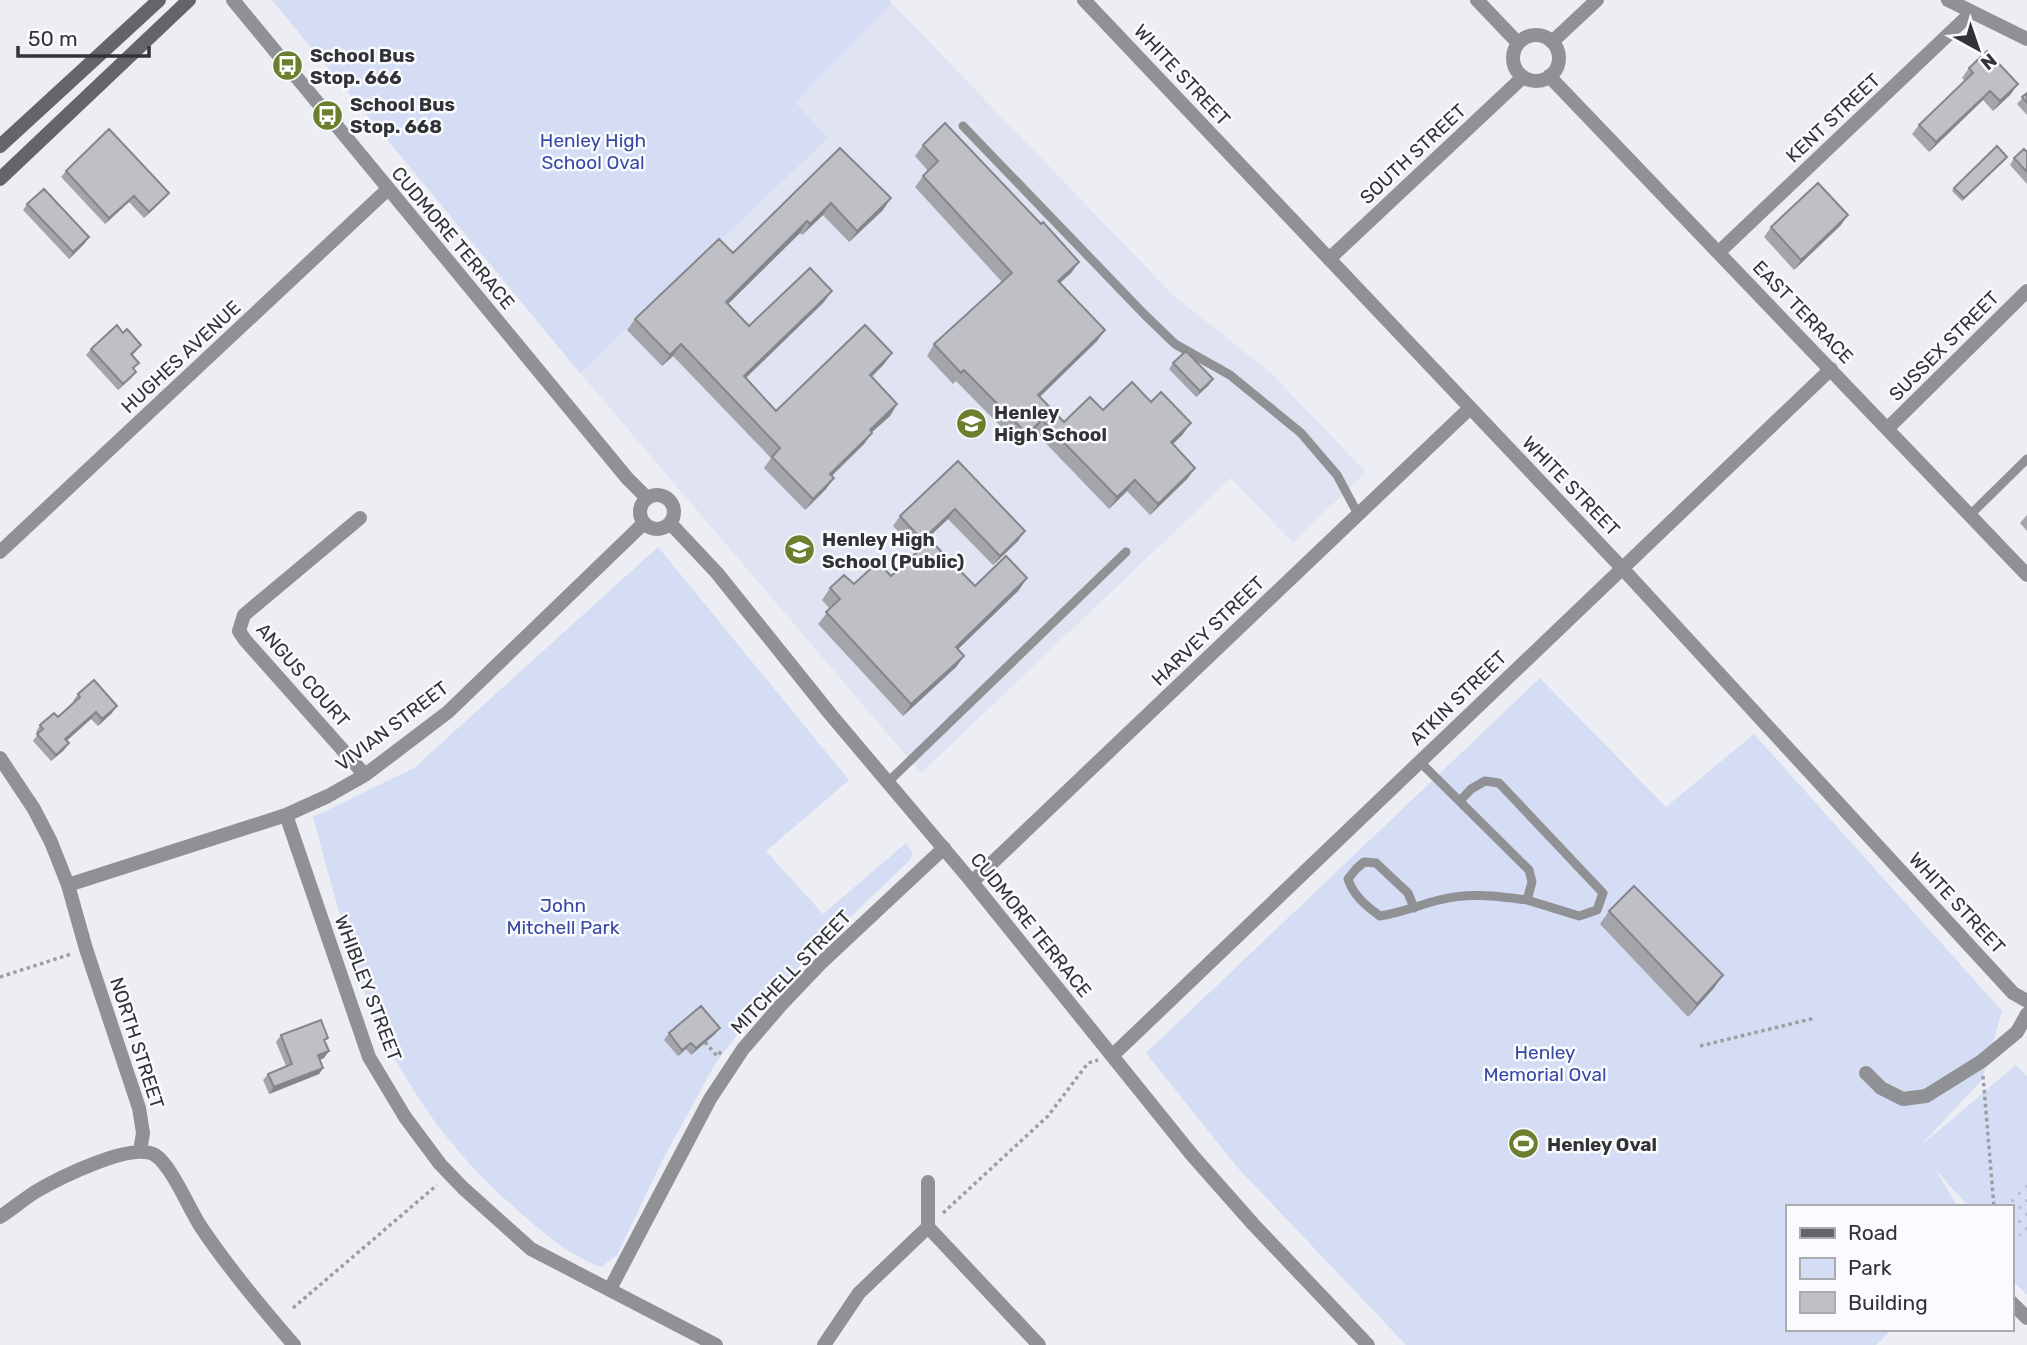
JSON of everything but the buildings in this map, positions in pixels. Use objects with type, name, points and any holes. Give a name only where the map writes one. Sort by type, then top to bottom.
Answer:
[{"type":"main road","points":[[0,146],[159,0]]},
{"type":"main road","points":[[0,179],[189,0]]},
{"type":"street","name":"CUDMORE TERRACE","points":[[233,0],[627,478],[647,498]]},
{"type":"street","name":"WHITE STREET","points":[[1084,0],[1622,568],[2013,993],[2027,1001]]},
{"type":"street","points":[[1477,0],[1518,43]]},
{"type":"street","points":[[1552,42],[1597,0]]},
{"type":"street","points":[[1948,0],[2027,39]]},
{"type":"street","name":"KENT STREET","points":[[1719,252],[1972,12]]},
{"type":"street","points":[[1539,35],[1552,42],[1559,60],[1557,66],[1549,76],[1536,81],[1523,77],[1517,72],[1513,57],[1518,43],[1539,35]]},
{"type":"street","name":"EAST TERRACE","points":[[1549,76],[2027,575]]},
{"type":"street","name":"SOUTH STREET","points":[[1329,259],[1523,77]]},
{"type":"street","name":"HUGHES AVENUE","points":[[0,552],[388,189]]},
{"type":"street","name":"SUSSEX STREET","points":[[1888,428],[2027,291]]},
{"type":"street","name":"ATKIN STREET","points":[[1113,1055],[1831,369]]},
{"type":"street","name":"HARVEY STREET","points":[[972,882],[1470,408]]},
{"type":"street","points":[[659,494],[670,500],[674,506],[670,523],[661,528],[652,528],[644,523],[639,512],[641,504],[647,498],[659,494]]},
{"type":"street","name":"ANGUS COURT","points":[[360,518],[244,615],[239,631],[365,775]]},
{"type":"street","name":"VIVIAN STREET","points":[[68,885],[286,815],[365,775],[448,712],[644,523]]},
{"type":"street","name":"CUDMORE TERRACE","points":[[670,523],[717,573],[1218,1185],[1368,1345]]},
{"type":"street","name":"NORTH STREET","points":[[0,758],[34,809],[68,885],[86,949],[139,1108],[143,1133],[140,1151]]},
{"type":"street","name":"WHIBLEY STREET","points":[[286,815],[369,1057],[405,1117],[440,1164],[531,1249],[716,1345]]},
{"type":"street","name":"MITCHELL STREET","points":[[610,1289],[710,1099],[743,1049],[820,964],[944,848]]},
{"type":"street","points":[[1866,1073],[1881,1088],[1903,1100],[1926,1096],[1982,1061],[2017,1032],[2027,1014]]},
{"type":"street","points":[[0,1217],[36,1192],[72,1172],[140,1151],[154,1155],[166,1166],[201,1226],[239,1280],[294,1345]]},
{"type":"street","points":[[928,1182],[928,1227],[1039,1345]]},
{"type":"street","points":[[824,1345],[859,1293],[928,1227]]},
{"type":"street","points":[[2013,1304],[2027,1318]]},
{"type":"lane","points":[[963,126],[1175,344],[1230,375],[1301,433],[1336,475],[1358,514]]},
{"type":"lane","points":[[1970,515],[2027,459]]},
{"type":"lane","points":[[888,782],[1126,552]]},
{"type":"lane","points":[[1419,761],[1529,870],[1532,882],[1527,900]]},
{"type":"lane","points":[[1414,908],[1408,893],[1376,863],[1364,862],[1348,879],[1351,889],[1367,907],[1380,916],[1414,908],[1441,899],[1483,894],[1527,900],[1579,915],[1597,910],[1603,893],[1499,783],[1485,781],[1471,789],[1460,801]]},
{"type":"path","points":[[0,977],[86,949]]},
{"type":"path","points":[[1700,1046],[1815,1018]]},
{"type":"path","points":[[705,1042],[717,1056],[723,1048]]},
{"type":"path","points":[[928,1227],[1048,1116],[1088,1063],[1113,1055]]},
{"type":"path","points":[[1982,1061],[1994,1205]]},
{"type":"path","points":[[293,1308],[437,1185]]},
{"type":"shaded area","name":"Henley High School","points":[[272,0],[889,0],[1172,294],[1271,373],[1366,472],[1293,543],[1231,478],[921,773],[580,373]]},
{"type":"green space","name":"Henley High School Oval","points":[[272,0],[889,0],[892,3],[795,102],[828,138],[580,373]]},
{"type":"green space","name":"John Mitchell Park","points":[[658,547],[849,780],[766,851],[823,914],[906,843],[913,853],[909,861],[762,1002],[715,1064],[662,1161],[617,1255],[601,1267],[577,1256],[555,1241],[497,1192],[437,1125],[412,1087],[382,1036],[367,1000],[313,817],[414,768]]},
{"type":"green space","name":"Henley Memorial Oval","points":[[1540,678],[1666,807],[1754,734],[2002,1011],[1982,1080],[1919,1147],[2016,1065],[2027,1076],[2027,1295],[2013,1281],[2013,1205],[1967,1205],[1935,1169],[1957,1205],[1786,1205],[1786,1331],[1891,1331],[1876,1345],[1406,1345],[1237,1167],[1146,1053]]},
{"type":"green space","points":[[2027,1179],[2027,1239],[2013,1233],[2013,1205],[2005,1205]]},
{"type":"place","name":"School Bus Stop. 666","points":[[287,66]]},
{"type":"place","name":"School Bus Stop. 668","points":[[327,115]]},
{"type":"place","name":"Henley High School","points":[[971,423]]},
{"type":"place","name":"Henley High School (Public)","points":[[799,550]]},
{"type":"place","name":"Henley Oval","points":[[1524,1144]]}]
